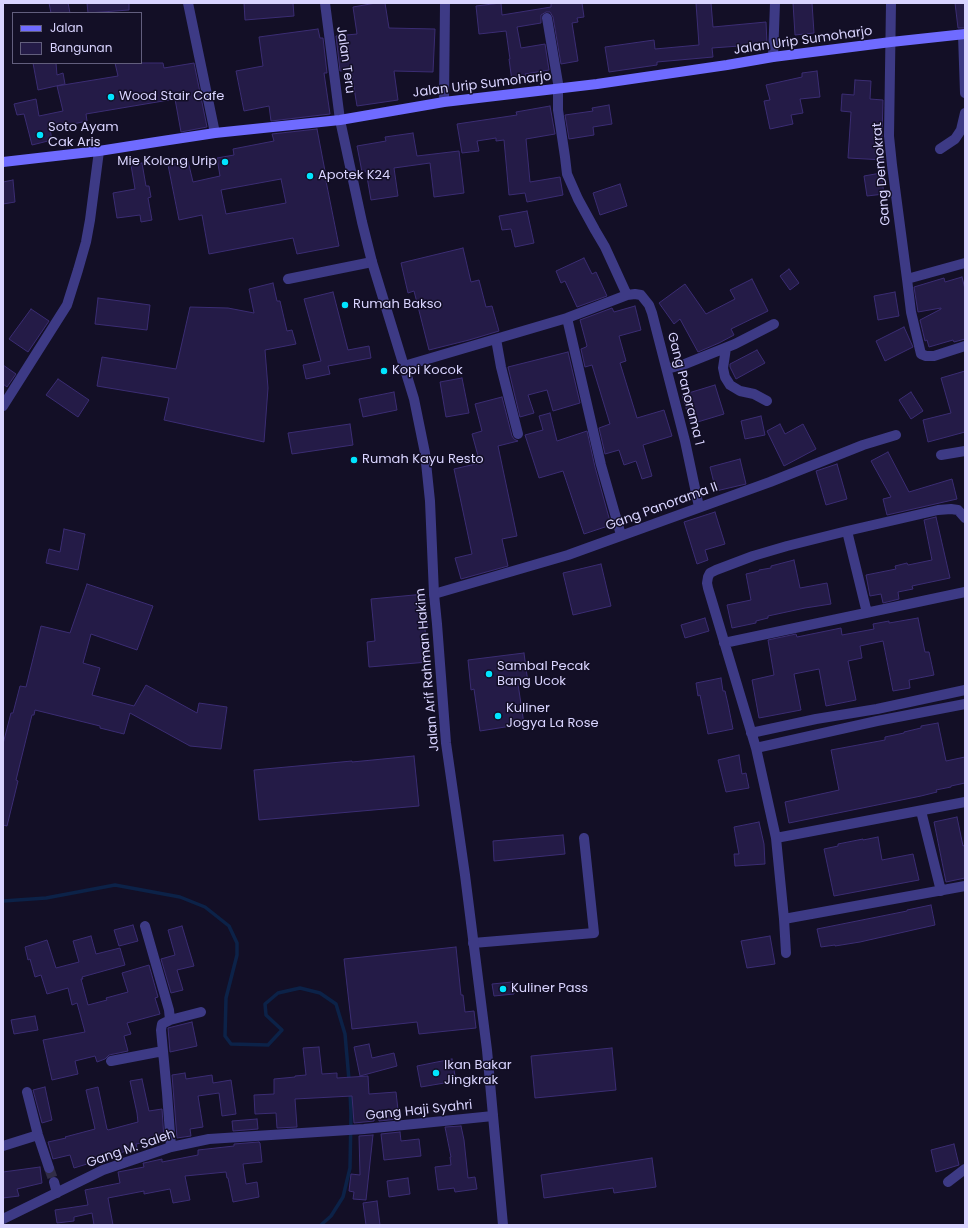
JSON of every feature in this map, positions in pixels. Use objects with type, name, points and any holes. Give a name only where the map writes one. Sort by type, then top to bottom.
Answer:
[{"type":"main road","name":"Jalan Urip Sumoharjo","points":[[3,162],[98,151],[215,133],[340,120],[444,102],[597,84],[773,57],[892,42],[964,35]]},
{"type":"street","points":[[188,3],[215,133]]},
{"type":"street","name":"Jalan Teru","points":[[325,3],[340,120]]},
{"type":"street","points":[[444,102],[445,3]]},
{"type":"street","points":[[773,57],[775,3]]},
{"type":"street","name":"Gang Demokrat","points":[[891,3],[892,42],[890,136],[892,165],[911,312],[921,354],[926,356],[934,356],[965,346]]},
{"type":"street","points":[[404,366],[567,318],[627,295],[605,247],[585,212],[567,174],[558,110],[559,89],[547,18]]},
{"type":"street","points":[[964,35],[965,93]]},
{"type":"street","points":[[940,149],[955,139],[961,130],[965,113]]},
{"type":"street","name":"Jalan Arif Rahman Hakim","points":[[340,120],[372,262],[414,399],[425,453],[430,502],[434,594],[446,743],[465,875],[487,1050],[504,1225]]},
{"type":"street","points":[[4,403],[67,305],[86,242],[98,151]]},
{"type":"street","points":[[288,279],[372,262]]},
{"type":"street","points":[[907,279],[965,263]]},
{"type":"street","name":"Gang Panorama 1","points":[[627,295],[641,295],[649,305],[685,441],[699,507]]},
{"type":"street","points":[[567,318],[601,465],[621,535]]},
{"type":"street","points":[[667,369],[685,364],[726,348],[774,324]]},
{"type":"street","points":[[496,339],[500,367],[518,434]]},
{"type":"street","points":[[726,348],[723,368],[730,385],[740,391],[754,394],[767,401]]},
{"type":"street","name":"Gang Panorama II","points":[[434,594],[568,554],[770,482],[863,445],[896,434]]},
{"type":"street","points":[[942,454],[965,451]]},
{"type":"street","points":[[786,953],[776,838],[756,748],[707,583],[708,577],[710,573],[716,570],[786,546],[938,510],[958,510],[965,518]]},
{"type":"street","points":[[847,531],[867,613]]},
{"type":"street","points":[[724,643],[965,592]]},
{"type":"street","points":[[751,733],[816,719],[877,709],[965,690]]},
{"type":"street","points":[[756,748],[870,722],[965,704]]},
{"type":"street","points":[[776,838],[965,802]]},
{"type":"street","points":[[921,811],[941,891]]},
{"type":"street","points":[[473,944],[594,933],[584,838]]},
{"type":"street","points":[[784,919],[965,886]]},
{"type":"street","points":[[145,926],[169,1010],[170,1020]]},
{"type":"street","points":[[171,1147],[160,1030],[162,1024],[170,1020],[201,1012]]},
{"type":"street","points":[[111,1061],[163,1051]]},
{"type":"street","points":[[27,1092],[38,1135],[49,1168]]},
{"type":"street","name":"Gang Haji Syahri","points":[[347,1130],[493,1116]]},
{"type":"street","name":"Gang M. Saleh","points":[[3,1219],[103,1170],[171,1147],[209,1139],[347,1130]]},
{"type":"street","points":[[3,1146],[38,1135]]},
{"type":"street","points":[[948,1182],[965,1169]]},
{"type":"street","points":[[54,1182],[58,1193]]},
{"type":"building","points":[[49,3],[68,3],[70,12],[51,12]]},
{"type":"building","points":[[87,3],[129,3],[129,10],[88,12]]},
{"type":"building","points":[[244,3],[293,3],[294,16],[245,20]]},
{"type":"building","points":[[385,3],[389,28],[435,29],[433,72],[394,71],[398,100],[357,106],[351,70],[340,71],[336,36],[357,34],[353,7]]},
{"type":"building","points":[[501,3],[502,15],[551,7],[551,3],[582,3],[584,17],[577,18],[578,22],[572,23],[578,61],[561,64],[553,17],[550,12],[546,12],[541,15],[541,23],[517,27],[521,48],[545,44],[549,70],[525,74],[526,78],[512,81],[506,31],[479,34],[476,6]]},
{"type":"building","points":[[696,3],[711,3],[713,27],[766,22],[767,44],[712,48],[713,57],[657,62],[657,65],[609,72],[605,47],[654,40],[655,49],[699,45]]},
{"type":"building","points":[[793,3],[812,3],[814,33],[795,35]]},
{"type":"building","points":[[955,3],[965,3],[965,28],[958,28]]},
{"type":"building","points":[[318,29],[320,38],[323,38],[327,73],[324,73],[330,114],[271,121],[269,106],[244,111],[236,71],[263,66],[259,37]]},
{"type":"building","points":[[163,63],[164,68],[194,63],[207,127],[181,132],[175,99],[86,114],[87,121],[50,129],[52,140],[32,145],[24,114],[17,115],[14,104],[36,99],[39,116],[63,111],[57,86],[118,76],[115,64]]},
{"type":"building","points":[[33,64],[56,64],[57,75],[63,73],[65,84],[38,90]]},
{"type":"building","points":[[817,71],[820,97],[800,99],[803,113],[791,115],[793,124],[770,129],[764,101],[770,100],[766,85],[802,77],[802,73]]},
{"type":"building","points":[[855,80],[871,81],[870,99],[883,100],[882,136],[884,160],[848,158],[851,112],[841,111],[842,94],[854,95]]},
{"type":"building","points":[[609,105],[612,124],[593,127],[594,135],[569,139],[565,115],[593,111],[592,108]]},
{"type":"building","points":[[550,106],[555,134],[526,139],[530,182],[560,177],[563,195],[527,202],[525,193],[509,195],[504,140],[496,141],[496,138],[477,141],[479,151],[462,153],[457,124],[517,115],[516,112]]},
{"type":"building","points":[[317,129],[339,246],[297,254],[293,238],[209,254],[202,215],[179,220],[168,165],[188,161],[193,182],[220,176],[217,158],[234,155],[233,149],[274,141],[272,134]],"holes":[[[281,179],[286,203],[226,214],[221,190]]]},
{"type":"building","points":[[413,133],[417,156],[459,151],[464,193],[434,197],[430,163],[394,168],[398,196],[371,200],[366,171],[362,172],[357,146],[386,141],[385,137]]},
{"type":"building","points":[[142,163],[146,186],[149,186],[151,197],[148,198],[152,220],[141,222],[140,215],[117,218],[113,193],[135,189],[131,165]]},
{"type":"building","points":[[881,173],[884,194],[867,196],[864,176]]},
{"type":"building","points":[[13,180],[15,202],[3,204],[3,182]]},
{"type":"building","points":[[620,184],[627,206],[600,215],[593,193]]},
{"type":"building","points":[[527,211],[534,243],[515,247],[511,229],[502,230],[499,216]]},
{"type":"building","points":[[463,248],[471,282],[479,280],[486,307],[492,306],[499,331],[429,350],[414,291],[408,293],[401,263]]},
{"type":"building","points":[[584,258],[592,274],[596,272],[607,296],[577,307],[565,281],[561,283],[556,271]]},
{"type":"building","points":[[789,269],[799,283],[790,290],[780,276]]},
{"type":"building","points":[[962,277],[965,289],[965,339],[954,342],[953,340],[929,347],[927,340],[925,341],[920,320],[941,308],[918,312],[914,287],[944,278],[945,282]]},
{"type":"building","points":[[752,279],[768,311],[731,329],[734,335],[698,352],[680,319],[674,324],[659,303],[685,284],[706,314],[735,299],[730,290]]},
{"type":"building","points":[[273,283],[277,301],[280,301],[287,331],[292,330],[296,344],[265,350],[268,388],[264,442],[164,420],[169,398],[97,386],[102,357],[176,369],[190,307],[228,308],[254,313],[249,289]]},
{"type":"building","points":[[333,292],[348,350],[369,346],[371,358],[328,366],[330,374],[306,379],[303,365],[321,361],[304,299]]},
{"type":"building","points":[[895,292],[899,316],[878,320],[874,296]]},
{"type":"building","points":[[98,298],[150,305],[147,330],[95,324]]},
{"type":"building","points":[[635,306],[641,330],[619,336],[626,361],[620,363],[637,418],[664,410],[672,436],[643,445],[652,476],[642,479],[636,461],[624,465],[619,450],[605,454],[599,428],[610,424],[592,365],[585,367],[581,349],[587,346],[580,320],[612,308],[614,312]]},
{"type":"building","points":[[31,309],[49,321],[28,352],[9,339]]},
{"type":"building","points":[[904,327],[913,347],[885,361],[876,341]]},
{"type":"building","points":[[757,350],[765,363],[736,379],[730,364]]},
{"type":"building","points":[[568,352],[580,403],[553,411],[547,390],[528,395],[534,413],[520,417],[508,367]]},
{"type":"building","points":[[3,365],[16,374],[7,387],[3,384]]},
{"type":"building","points":[[965,371],[965,432],[928,442],[923,420],[951,413],[941,378]]},
{"type":"building","points":[[462,378],[469,413],[446,417],[440,382]]},
{"type":"building","points":[[58,379],[89,400],[78,417],[46,395]]},
{"type":"building","points":[[715,385],[724,414],[691,424],[682,395]]},
{"type":"building","points":[[394,392],[397,410],[363,417],[359,399]]},
{"type":"building","points":[[911,392],[923,411],[911,419],[899,400]]},
{"type":"building","points":[[502,397],[512,436],[518,441],[498,446],[517,536],[502,539],[508,566],[461,579],[455,558],[472,554],[454,469],[480,463],[472,434],[482,431],[475,404]]},
{"type":"building","points":[[550,413],[557,441],[587,431],[611,525],[584,534],[563,471],[539,478],[525,435],[543,430],[539,416]]},
{"type":"building","points":[[761,416],[765,435],[745,439],[741,421]]},
{"type":"building","points":[[350,424],[353,445],[292,454],[288,433]]},
{"type":"building","points":[[780,424],[785,434],[803,424],[816,449],[784,466],[767,431]]},
{"type":"building","points":[[888,452],[909,492],[952,479],[957,499],[887,515],[883,499],[891,497],[871,461]]},
{"type":"building","points":[[740,459],[746,484],[716,491],[710,467]]},
{"type":"building","points":[[837,464],[847,499],[826,505],[816,471]]},
{"type":"building","points":[[715,512],[725,544],[705,550],[708,560],[697,564],[684,522]]},
{"type":"building","points":[[936,517],[950,578],[912,586],[913,589],[898,592],[899,599],[883,603],[881,594],[870,596],[866,575],[896,569],[895,566],[907,563],[908,565],[932,560],[924,520]]},
{"type":"building","points":[[64,529],[85,534],[78,570],[46,563],[49,549],[60,552]]},
{"type":"building","points":[[794,560],[800,588],[827,583],[831,604],[768,616],[768,618],[756,621],[756,623],[732,628],[727,605],[751,600],[746,574],[771,568],[771,566]]},
{"type":"building","points":[[601,564],[611,606],[573,615],[563,573]]},
{"type":"building","points":[[87,584],[153,606],[137,650],[91,634],[83,663],[100,668],[92,695],[134,706],[146,685],[197,713],[199,703],[227,707],[221,749],[190,746],[130,713],[124,734],[100,728],[100,726],[35,710],[34,715],[32,715],[16,780],[18,781],[7,826],[3,825],[3,744],[20,686],[26,687],[41,626],[70,633]]},
{"type":"building","points":[[425,594],[428,628],[425,629],[428,662],[369,667],[367,642],[375,641],[371,599]]},
{"type":"building","points":[[705,618],[709,631],[685,638],[681,625]]},
{"type":"building","points":[[918,618],[925,652],[929,652],[934,675],[909,680],[910,688],[893,691],[883,641],[860,646],[862,658],[848,661],[856,700],[826,706],[819,669],[794,674],[801,710],[759,718],[752,680],[774,675],[768,640],[796,634],[797,637],[841,628],[842,635],[874,629],[873,624]]},
{"type":"building","points":[[524,653],[528,683],[518,684],[524,724],[480,731],[474,689],[471,690],[468,660]]},
{"type":"building","points":[[721,678],[733,729],[708,734],[696,683]]},
{"type":"building","points":[[938,723],[946,761],[965,757],[965,783],[936,790],[937,792],[921,796],[789,823],[785,802],[839,790],[831,750],[885,740],[885,737],[921,728],[921,726]]},
{"type":"building","points":[[739,755],[742,774],[746,773],[749,788],[726,792],[718,760]]},
{"type":"building","points":[[414,756],[419,806],[259,820],[254,770]]},
{"type":"building","points":[[957,817],[963,846],[965,845],[965,878],[946,882],[934,822]]},
{"type":"building","points":[[759,822],[764,844],[765,864],[735,866],[734,854],[739,854],[734,827]]},
{"type":"building","points":[[563,835],[565,854],[494,861],[493,841]]},
{"type":"building","points":[[878,837],[882,860],[913,854],[919,880],[834,896],[824,849],[838,846],[838,844]]},
{"type":"building","points":[[931,905],[935,925],[860,942],[821,947],[817,929]]},
{"type":"building","points":[[133,925],[138,941],[119,946],[114,930]]},
{"type":"building","points":[[182,926],[194,966],[177,970],[183,990],[171,993],[161,959],[175,955],[168,930]]},
{"type":"building","points":[[91,936],[96,954],[120,948],[125,965],[82,977],[83,979],[81,979],[88,1005],[128,992],[122,973],[149,965],[158,997],[155,998],[160,1014],[127,1023],[131,1034],[124,1036],[128,1051],[109,1055],[105,1059],[97,1062],[95,1056],[75,1061],[78,1074],[52,1080],[43,1040],[85,1032],[77,1003],[72,1005],[68,988],[47,994],[41,975],[35,977],[30,959],[28,960],[25,947],[47,940],[56,968],[79,962],[73,941]]},
{"type":"building","points":[[770,936],[775,964],[747,968],[741,941]]},
{"type":"building","points":[[456,947],[461,995],[463,995],[465,1012],[474,1011],[476,1028],[419,1034],[417,1022],[352,1029],[344,959]]},
{"type":"building","name":"Kuliner Pass","points":[[512,982],[514,994],[494,996],[492,984]]},
{"type":"building","points":[[35,1016],[38,1030],[14,1034],[11,1020]]},
{"type":"building","points":[[192,1022],[197,1046],[170,1052],[168,1028]]},
{"type":"building","points":[[369,1044],[372,1058],[394,1053],[397,1066],[360,1076],[354,1047]]},
{"type":"building","points":[[319,1047],[322,1074],[337,1073],[337,1078],[368,1076],[369,1094],[396,1092],[399,1119],[379,1121],[378,1112],[375,1112],[374,1121],[354,1123],[352,1096],[295,1099],[297,1127],[277,1128],[276,1113],[255,1114],[254,1095],[274,1094],[274,1079],[306,1075],[303,1048]]},
{"type":"building","points":[[612,1048],[616,1090],[535,1098],[531,1056]]},
{"type":"building","name":"Ikan Bakar Jingkrak","points":[[452,1059],[456,1081],[421,1087],[417,1066]]},
{"type":"building","points":[[185,1073],[186,1079],[212,1075],[213,1083],[231,1080],[236,1114],[222,1116],[219,1093],[198,1096],[203,1127],[190,1129],[191,1136],[177,1138],[172,1075]]},
{"type":"building","points":[[142,1079],[149,1111],[162,1109],[164,1139],[136,1144],[137,1148],[74,1168],[70,1155],[53,1159],[48,1142],[95,1129],[86,1090],[98,1087],[108,1130],[138,1122],[130,1081]]},
{"type":"building","points":[[45,1087],[52,1120],[42,1123],[33,1090]]},
{"type":"building","points":[[257,1119],[258,1129],[233,1131],[232,1121]]},
{"type":"building","points":[[461,1126],[468,1178],[475,1177],[477,1189],[455,1192],[454,1188],[438,1190],[435,1167],[451,1165],[451,1157],[445,1127]]},
{"type":"building","points":[[400,1132],[401,1141],[419,1139],[421,1156],[384,1160],[381,1134]]},
{"type":"building","points":[[373,1135],[366,1200],[353,1199],[354,1192],[349,1191],[351,1174],[360,1175],[359,1136]]},
{"type":"building","points":[[259,1142],[262,1162],[243,1164],[246,1184],[257,1182],[259,1197],[233,1202],[226,1172],[185,1176],[190,1200],[173,1203],[170,1189],[144,1194],[144,1191],[108,1198],[113,1225],[94,1225],[92,1213],[74,1217],[74,1221],[57,1223],[55,1210],[88,1205],[85,1190],[120,1183],[118,1172],[144,1167],[143,1163],[162,1159],[162,1162],[198,1155],[198,1150],[234,1146],[234,1144]]},
{"type":"building","points":[[954,1144],[959,1165],[936,1172],[931,1150]]},
{"type":"building","points":[[652,1158],[656,1187],[614,1193],[613,1188],[544,1198],[541,1175]]},
{"type":"building","points":[[40,1167],[42,1183],[17,1189],[19,1196],[3,1198],[3,1172]]},
{"type":"building","points":[[408,1178],[410,1194],[389,1197],[387,1181]]},
{"type":"building","points":[[377,1201],[380,1225],[366,1225],[363,1203]]},
{"type":"waterway","points":[[3,901],[46,898],[115,885],[180,897],[205,907],[229,926],[237,943],[237,955],[226,998],[225,1036],[231,1044],[268,1045],[282,1030],[266,1015],[265,1004],[278,993],[300,988],[320,993],[336,1004],[345,1034],[349,1080]]},
{"type":"waterway","points":[[321,1225],[331,1216],[343,1197],[350,1168],[350,1092]]},
{"type":"tunnel","points":[[49,1168],[54,1182]]},
{"type":"place","name":"Wood Stair Cafe","points":[[111,97]]},
{"type":"place","name":"Soto Ayam Cak Aris","points":[[40,135]]},
{"type":"place","name":"Mie Kolong Urip","points":[[225,162]]},
{"type":"place","name":"Apotek K24","points":[[310,176]]},
{"type":"place","name":"Rumah Bakso","points":[[345,305]]},
{"type":"place","name":"Kopi Kocok","points":[[384,371]]},
{"type":"place","name":"Rumah Kayu Resto","points":[[354,460]]},
{"type":"place","name":"Sambal Pecak Bang Ucok","points":[[489,674]]},
{"type":"place","name":"Kuliner Jogya La Rose","points":[[498,716]]},
{"type":"place","name":"Kuliner Pass","points":[[503,989]]},
{"type":"place","name":"Ikan Bakar Jingkrak","points":[[436,1073]]}]
